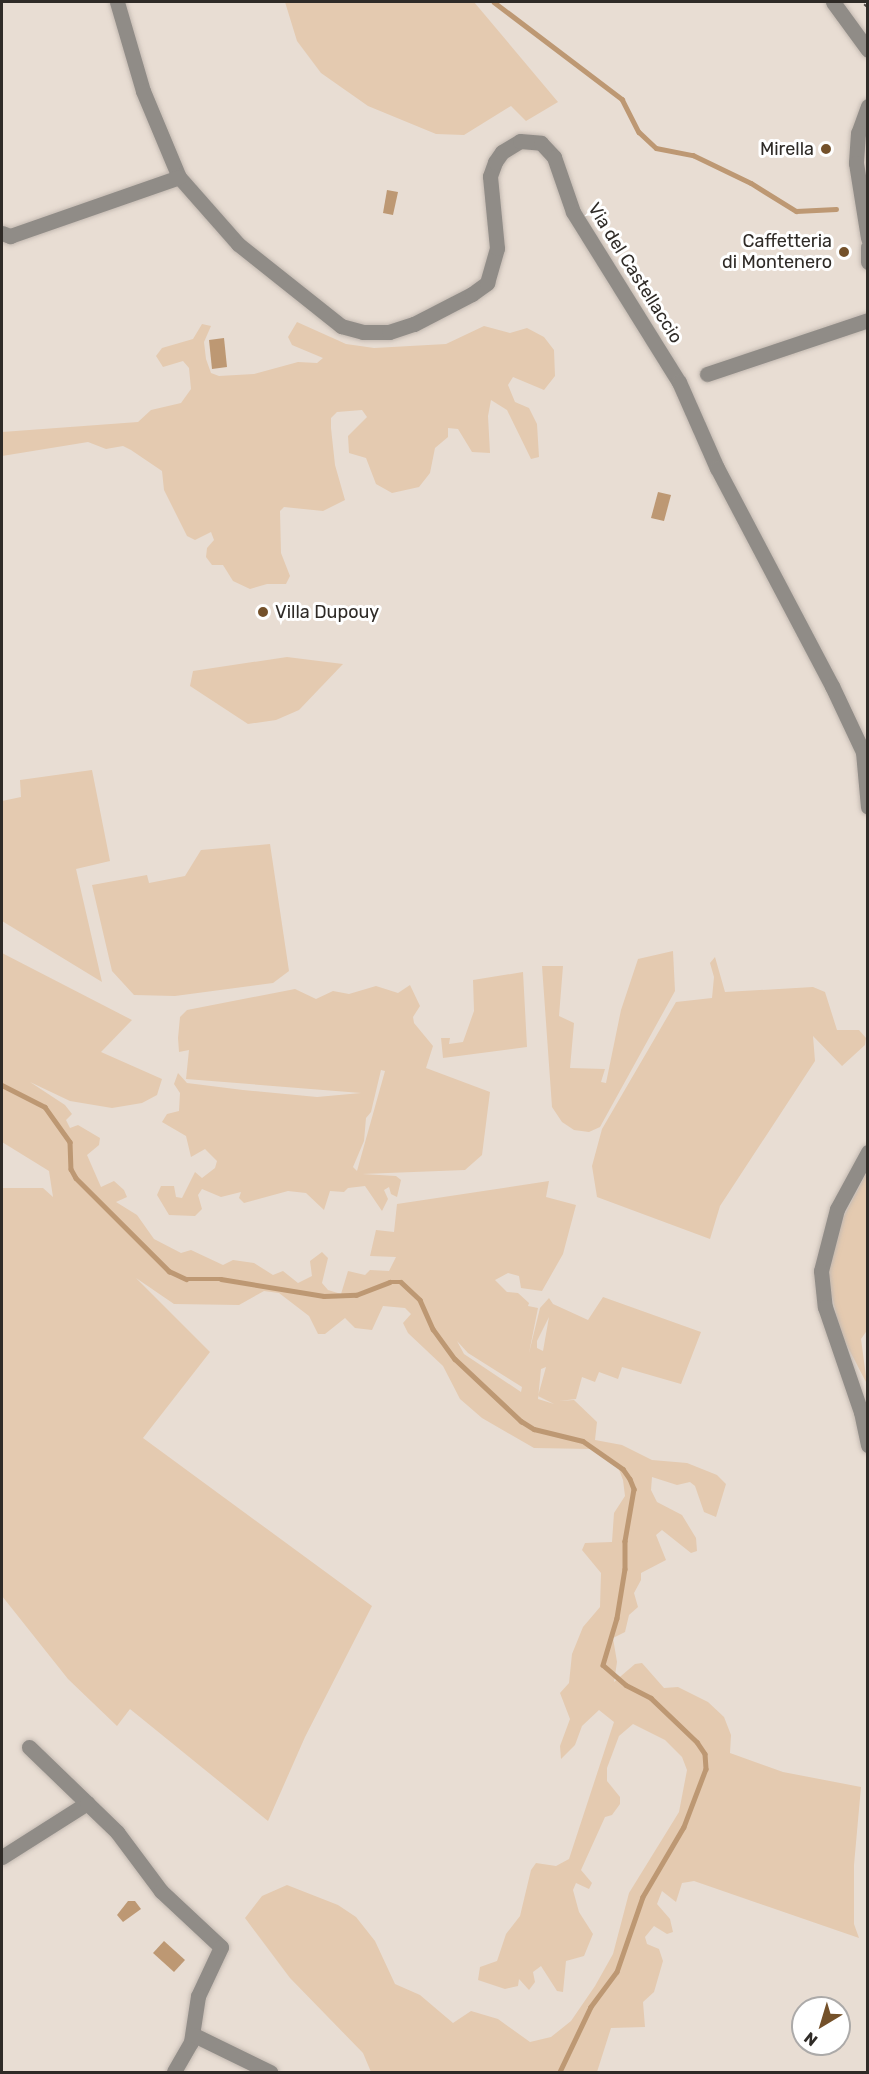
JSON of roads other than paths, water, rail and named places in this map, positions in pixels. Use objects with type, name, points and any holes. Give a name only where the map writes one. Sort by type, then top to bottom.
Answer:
[{"type":"street","name":"Via del Castellaccio","points":[[117,2],[143,91],[179,177],[238,244],[315,308],[341,326],[363,332],[389,332],[445,310],[487,283],[497,248],[490,176],[495,162],[502,152],[520,141],[541,143],[554,156],[573,212],[679,382],[717,468],[832,686],[863,752],[867,807]]},
{"type":"street","points":[[832,2],[867,50]]},
{"type":"street","points":[[867,106],[858,133],[858,181],[867,238]]},
{"type":"street","points":[[2,233],[10,236],[179,177]]},
{"type":"street","points":[[867,247],[867,262]]},
{"type":"street","points":[[707,374],[867,320]]},
{"type":"street","points":[[867,1152],[837,1209],[821,1271],[825,1307],[861,1412],[867,1445]]},
{"type":"street","points":[[29,1747],[117,1832],[161,1891],[221,1947],[198,1996],[194,2035],[174,2073]]},
{"type":"street","points":[[2,1857],[87,1803]]},
{"type":"street","points":[[194,2035],[270,2073]]},
{"type":"waterway","points":[[494,2],[622,99],[639,132],[656,148],[693,155],[751,183],[796,211],[836,209]]},
{"type":"waterway","points":[[2,1085],[45,1107],[70,1142],[71,1169],[76,1178],[169,1271],[186,1279],[221,1279],[324,1296],[356,1295],[390,1282],[401,1282],[420,1300],[433,1329],[455,1359],[521,1421],[534,1429],[583,1441],[623,1469],[630,1479],[634,1489],[625,1541],[625,1569],[617,1618],[603,1665],[626,1685],[651,1698],[697,1742],[705,1754],[706,1769],[684,1827],[643,1897],[617,1972],[591,2007],[560,2072]]},
{"type":"place","name":"Mirella","points":[[826,149]]},
{"type":"place","name":"Caffetteria di Montenero","points":[[844,252]]},
{"type":"place","name":"Villa Dupouy","points":[[263,612]]}]
